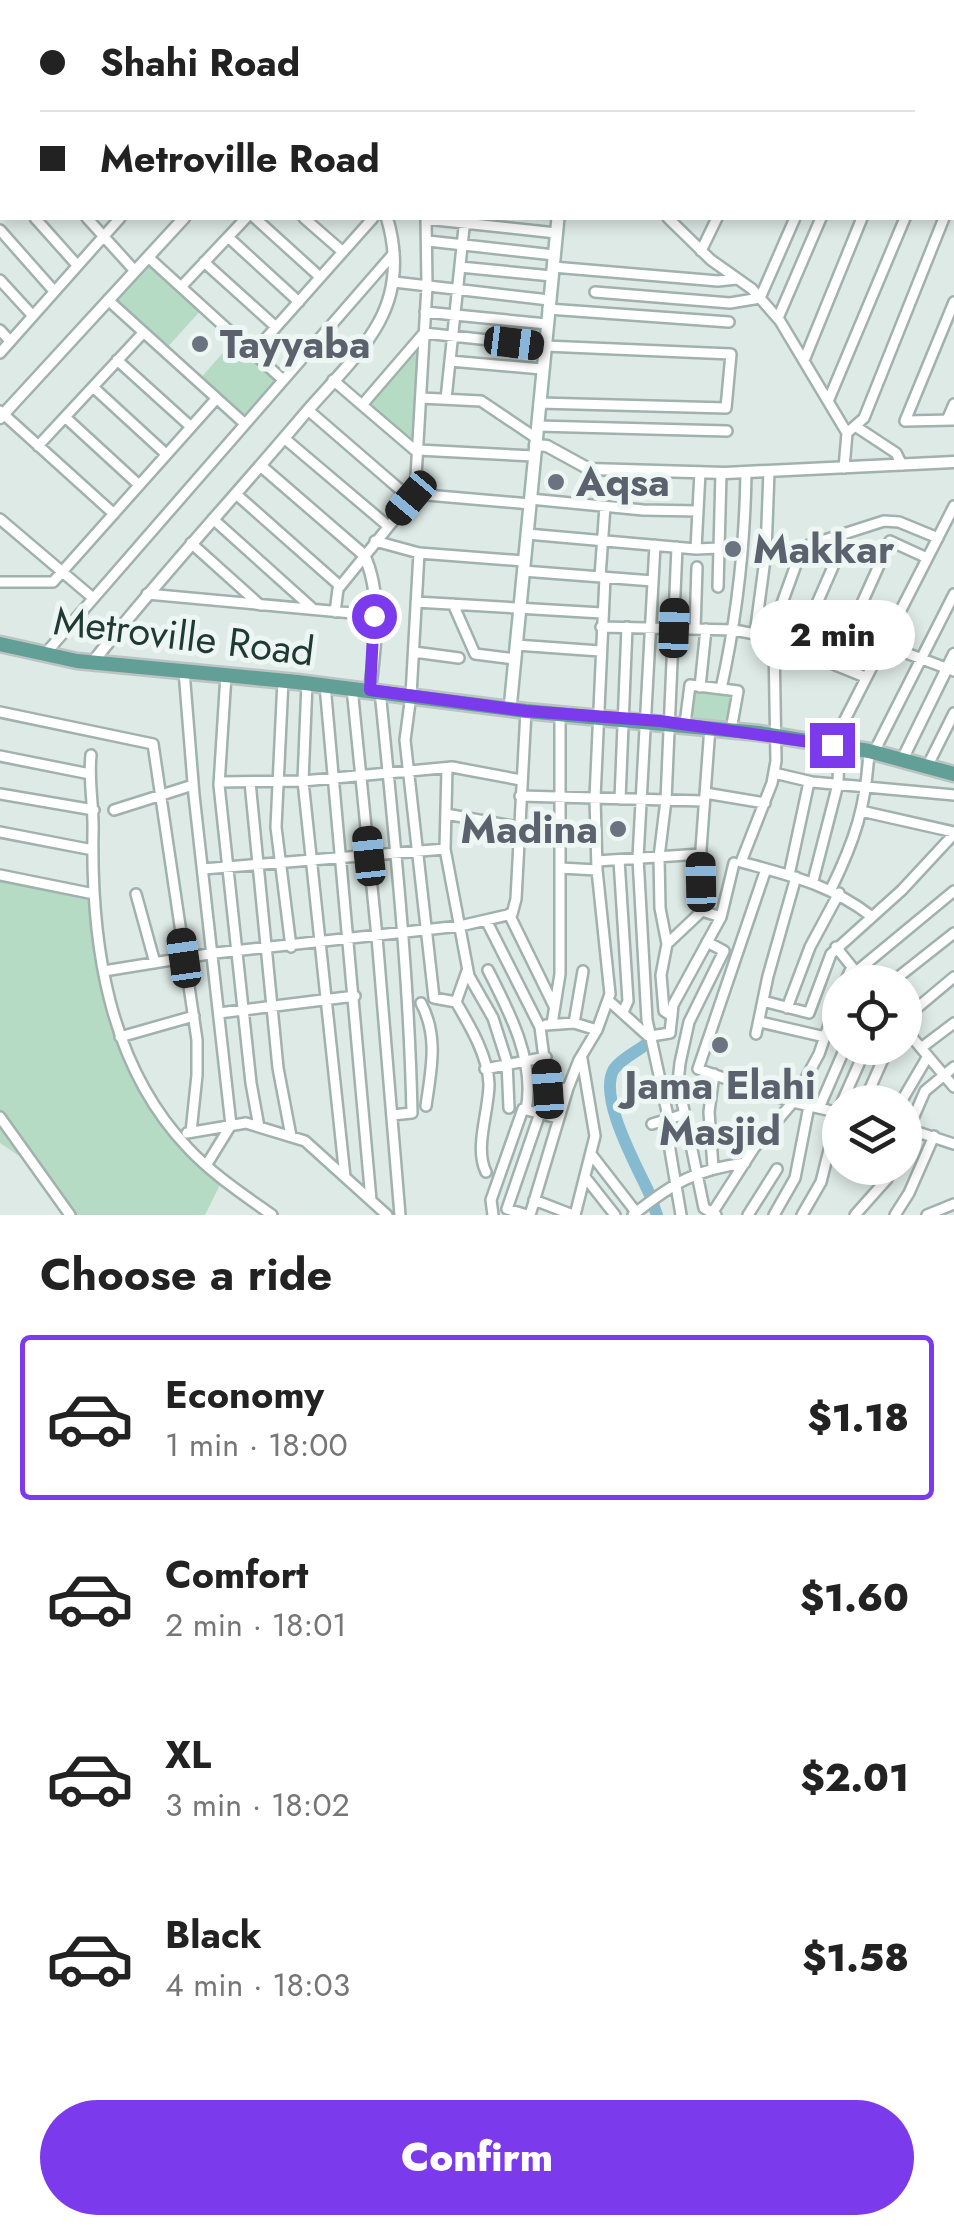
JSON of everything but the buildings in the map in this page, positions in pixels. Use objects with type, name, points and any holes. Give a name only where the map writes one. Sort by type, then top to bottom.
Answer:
[{"type":"main road","points":[[518,710],[516,645],[558,220]]},
{"type":"main road","name":"Metroville Road","points":[[0,644],[92,663],[307,682],[518,710],[774,735],[872,752],[954,774]]},
{"type":"street","points":[[37,220],[77,265]]},
{"type":"street","points":[[88,220],[135,271]]},
{"type":"street","points":[[0,353],[118,220]]},
{"type":"street","points":[[114,514],[1,414],[179,220]]},
{"type":"street","points":[[181,287],[244,220]]},
{"type":"street","points":[[258,220],[320,277]]},
{"type":"street","points":[[306,220],[343,252]]},
{"type":"street","points":[[253,354],[371,220]]},
{"type":"street","points":[[92,663],[146,594],[261,466],[380,321],[394,282],[394,253],[387,220]]},
{"type":"street","points":[[335,612],[340,586],[413,496],[427,286],[426,220]]},
{"type":"street","points":[[446,399],[464,220],[556,233]]},
{"type":"street","points":[[670,220],[760,298],[778,318],[828,400],[852,429],[896,454],[902,465]]},
{"type":"street","points":[[702,251],[715,220]]},
{"type":"street","points":[[760,298],[794,220]]},
{"type":"street","points":[[778,318],[819,220]]},
{"type":"street","points":[[805,358],[861,220]]},
{"type":"street","points":[[828,400],[904,220]]},
{"type":"street","points":[[844,468],[852,429],[864,418],[943,220]]},
{"type":"street","points":[[0,228],[54,291]]},
{"type":"street","points":[[228,237],[299,302]]},
{"type":"street","points":[[428,241],[553,266]]},
{"type":"street","points":[[45,654],[394,253]]},
{"type":"street","points":[[148,257],[282,380]]},
{"type":"street","points":[[204,262],[276,327]]},
{"type":"street","points":[[460,267],[553,266],[718,281],[737,279]]},
{"type":"street","points":[[0,280],[33,316]]},
{"type":"street","points":[[394,282],[549,304],[728,322]]},
{"type":"street","points":[[595,292],[730,303],[760,298]]},
{"type":"street","points":[[108,300],[244,424]]},
{"type":"street","points":[[954,302],[905,422],[951,420],[954,404]]},
{"type":"street","points":[[425,312],[547,324]]},
{"type":"street","points":[[0,330],[10,342]]},
{"type":"street","points":[[38,446],[144,333]]},
{"type":"street","points":[[362,405],[424,333]]},
{"type":"street","points":[[424,333],[544,346],[730,354],[726,408],[539,403]]},
{"type":"street","points":[[117,360],[190,426]]},
{"type":"street","points":[[450,361],[542,369]]},
{"type":"street","points":[[333,380],[418,451],[726,430]]},
{"type":"street","points":[[93,387],[166,454]]},
{"type":"street","points":[[420,398],[481,401],[536,441],[588,468],[721,473],[954,462]]},
{"type":"street","points":[[0,582],[53,582],[216,399]]},
{"type":"street","points":[[308,410],[413,496],[698,511]]},
{"type":"street","points":[[65,417],[139,485]]},
{"type":"street","points":[[284,438],[388,526]]},
{"type":"street","points":[[261,466],[364,555],[372,572],[375,691],[388,772],[409,1008],[412,1113],[392,1115]]},
{"type":"street","points":[[696,549],[700,472]]},
{"type":"street","points":[[721,689],[734,630],[746,540],[746,472]]},
{"type":"street","points":[[600,627],[734,630],[755,634],[766,552],[769,472]]},
{"type":"street","points":[[718,588],[721,473]]},
{"type":"street","points":[[236,494],[340,586]]},
{"type":"street","points":[[540,1113],[507,1210],[528,1215],[568,1088],[608,1000],[596,798],[605,506]]},
{"type":"street","points":[[813,882],[838,784],[835,745],[865,677],[954,506]]},
{"type":"street","points":[[0,519],[94,598]]},
{"type":"street","points":[[214,519],[314,610]]},
{"type":"street","points":[[872,916],[835,891],[742,862],[774,773],[774,642],[781,606],[806,548],[884,521],[899,522],[938,538]]},
{"type":"street","points":[[527,534],[719,548]]},
{"type":"street","points":[[811,617],[836,560],[841,535]]},
{"type":"street","points":[[849,632],[890,540],[927,558]]},
{"type":"street","points":[[375,541],[419,553],[653,581]]},
{"type":"street","points":[[191,544],[260,604]]},
{"type":"street","points":[[655,545],[638,858],[647,1020],[669,1120],[682,1215]]},
{"type":"street","points":[[672,1016],[664,1011],[661,975],[667,944],[660,908],[660,857],[677,723],[677,547]]},
{"type":"street","points":[[806,548],[836,560]]},
{"type":"street","points":[[419,553],[412,695],[405,740],[434,998]]},
{"type":"street","points":[[697,567],[700,686]]},
{"type":"street","points":[[146,594],[374,616]]},
{"type":"street","points":[[788,1008],[855,840],[872,752],[954,594]]},
{"type":"street","points":[[416,602],[602,613]]},
{"type":"street","points":[[453,604],[475,654],[515,659]]},
{"type":"street","points":[[781,606],[951,669]]},
{"type":"street","points":[[620,799],[627,627]]},
{"type":"street","points":[[516,645],[600,651]]},
{"type":"street","points":[[786,646],[865,677]]},
{"type":"street","points":[[414,652],[459,658]]},
{"type":"street","points":[[902,760],[951,669],[954,654]]},
{"type":"street","points":[[184,671],[231,1125],[207,1164]]},
{"type":"street","points":[[226,674],[219,782],[258,1127]]},
{"type":"street","points":[[283,680],[276,827],[291,946]]},
{"type":"street","points":[[307,682],[302,782],[345,1176]]},
{"type":"street","points":[[325,685],[372,1200]]},
{"type":"street","points":[[677,723],[690,685],[700,686],[738,691],[731,730]]},
{"type":"street","points":[[352,688],[378,937],[400,1215]]},
{"type":"street","points":[[104,971],[212,954],[404,934],[512,914],[521,780],[518,710]]},
{"type":"street","points":[[0,712],[153,744],[194,1016],[197,1074],[191,1132]]},
{"type":"street","points":[[927,767],[954,713]]},
{"type":"street","points":[[552,1024],[560,974],[560,714]]},
{"type":"street","points":[[667,944],[702,911],[701,854],[710,727]]},
{"type":"street","points":[[91,755],[94,894],[104,971],[120,1037],[148,1096],[178,1135],[207,1164],[272,1215]]},
{"type":"street","points":[[0,756],[90,774]]},
{"type":"street","points":[[219,782],[302,782],[447,768],[521,780]]},
{"type":"street","points":[[447,768],[444,849],[468,969],[493,1018],[507,1065],[509,1108]]},
{"type":"street","points":[[774,773],[809,782],[954,795]]},
{"type":"street","points":[[250,782],[278,1068],[291,1136]]},
{"type":"street","points":[[756,1034],[793,876],[809,782]]},
{"type":"street","points":[[114,810],[193,785]]},
{"type":"street","points":[[0,794],[94,810]]},
{"type":"street","points":[[520,796],[666,800],[705,797],[765,803]]},
{"type":"street","points":[[764,1001],[809,1013],[830,954],[902,890],[954,833],[862,811]]},
{"type":"street","points":[[446,814],[518,827]]},
{"type":"street","points":[[0,832],[93,850]]},
{"type":"street","points":[[202,870],[444,849]]},
{"type":"street","points":[[560,868],[701,854]]},
{"type":"street","points":[[619,860],[628,1001],[623,1012]]},
{"type":"street","points":[[652,1039],[670,1033],[673,1004],[721,917],[734,862]]},
{"type":"street","points":[[766,869],[698,1069],[793,1102],[822,1108]]},
{"type":"street","points":[[0,875],[94,894]]},
{"type":"street","points":[[859,965],[954,891]]},
{"type":"street","points":[[136,894],[155,963]]},
{"type":"street","points":[[702,911],[721,917]]},
{"type":"street","points":[[508,914],[554,1006]]},
{"type":"street","points":[[486,920],[540,1027],[548,1089],[568,1088]]},
{"type":"street","points":[[916,965],[952,939]]},
{"type":"street","points":[[707,942],[724,951],[689,1022],[678,1082],[704,1208],[713,1214],[754,1148],[793,1102],[822,1044]]},
{"type":"street","points":[[836,947],[851,965]]},
{"type":"street","points":[[456,1002],[468,969]]},
{"type":"street","points":[[488,970],[510,1013],[529,1088],[526,1110],[491,1200],[493,1215]]},
{"type":"street","points":[[574,1023],[583,972]]},
{"type":"street","points":[[922,1004],[954,977]]},
{"type":"street","points":[[219,1013],[355,996]]},
{"type":"street","points":[[409,1008],[434,998],[456,1002],[474,1031],[489,1080],[482,1157],[486,1172]]},
{"type":"street","points":[[608,1000],[652,1039]]},
{"type":"street","points":[[421,1004],[433,1038],[426,1106]]},
{"type":"street","points":[[120,1037],[194,1016]]},
{"type":"street","points":[[760,1022],[822,1037]]},
{"type":"street","points":[[540,1027],[574,1023],[597,1030]]},
{"type":"street","points":[[909,1085],[924,1052],[954,1023]]},
{"type":"street","points":[[922,1050],[954,1087]]},
{"type":"street","points":[[534,1200],[574,1215],[595,1136],[581,1056]]},
{"type":"street","points":[[485,1070],[546,1057]]},
{"type":"street","points":[[658,1059],[680,1062]]},
{"type":"street","points":[[774,1215],[795,1178],[814,1107],[836,1065]]},
{"type":"street","points":[[922,1097],[954,1067]]},
{"type":"street","points":[[714,1074],[708,1112],[714,1167]]},
{"type":"street","points":[[526,1110],[558,1118]]},
{"type":"street","points":[[652,1124],[685,1114]]},
{"type":"street","points":[[0,1117],[70,1215]]},
{"type":"street","points":[[178,1135],[246,1124],[305,1141],[387,1215]]},
{"type":"street","points":[[922,1134],[954,1144]]},
{"type":"street","points":[[895,1215],[934,1136]]},
{"type":"street","points":[[590,1154],[635,1214],[675,1182],[714,1167],[745,1163]]},
{"type":"street","points":[[748,1215],[778,1169]]},
{"type":"street","points":[[585,1176],[614,1215]]},
{"type":"street","points":[[802,1215],[822,1178]]},
{"type":"street","points":[[855,1215],[882,1185]]},
{"type":"street","points":[[926,1215],[954,1204]]},
{"type":"green space","points":[[148,257],[203,308],[164,351],[108,300]]},
{"type":"green space","points":[[424,333],[418,450],[363,405]]},
{"type":"green space","points":[[236,338],[282,380],[244,423],[198,381]]},
{"type":"green space","points":[[690,685],[738,691],[731,730],[685,724]]},
{"type":"green space","points":[[0,876],[94,894],[110,997],[131,1062],[165,1121],[192,1152],[224,1177],[205,1215],[70,1215],[31,1164],[0,1143]]},
{"type":"waterway","points":[[645,1045],[617,1065],[610,1081],[621,1132],[650,1195]]},
{"type":"waterway","points":[[653,1204],[657,1215]]},
{"type":"place","name":"Tayyaba","points":[[200,344]]},
{"type":"place","name":"Aqsa","points":[[556,482]]},
{"type":"place","name":"Makkar","points":[[733,549]]},
{"type":"place","name":"Madina","points":[[618,829]]},
{"type":"place","name":"Jama Elahi Masjid","points":[[720,1045]]},
{"type":"route","points":[[374,616],[370,690],[526,711],[660,721],[832,745]]}]
